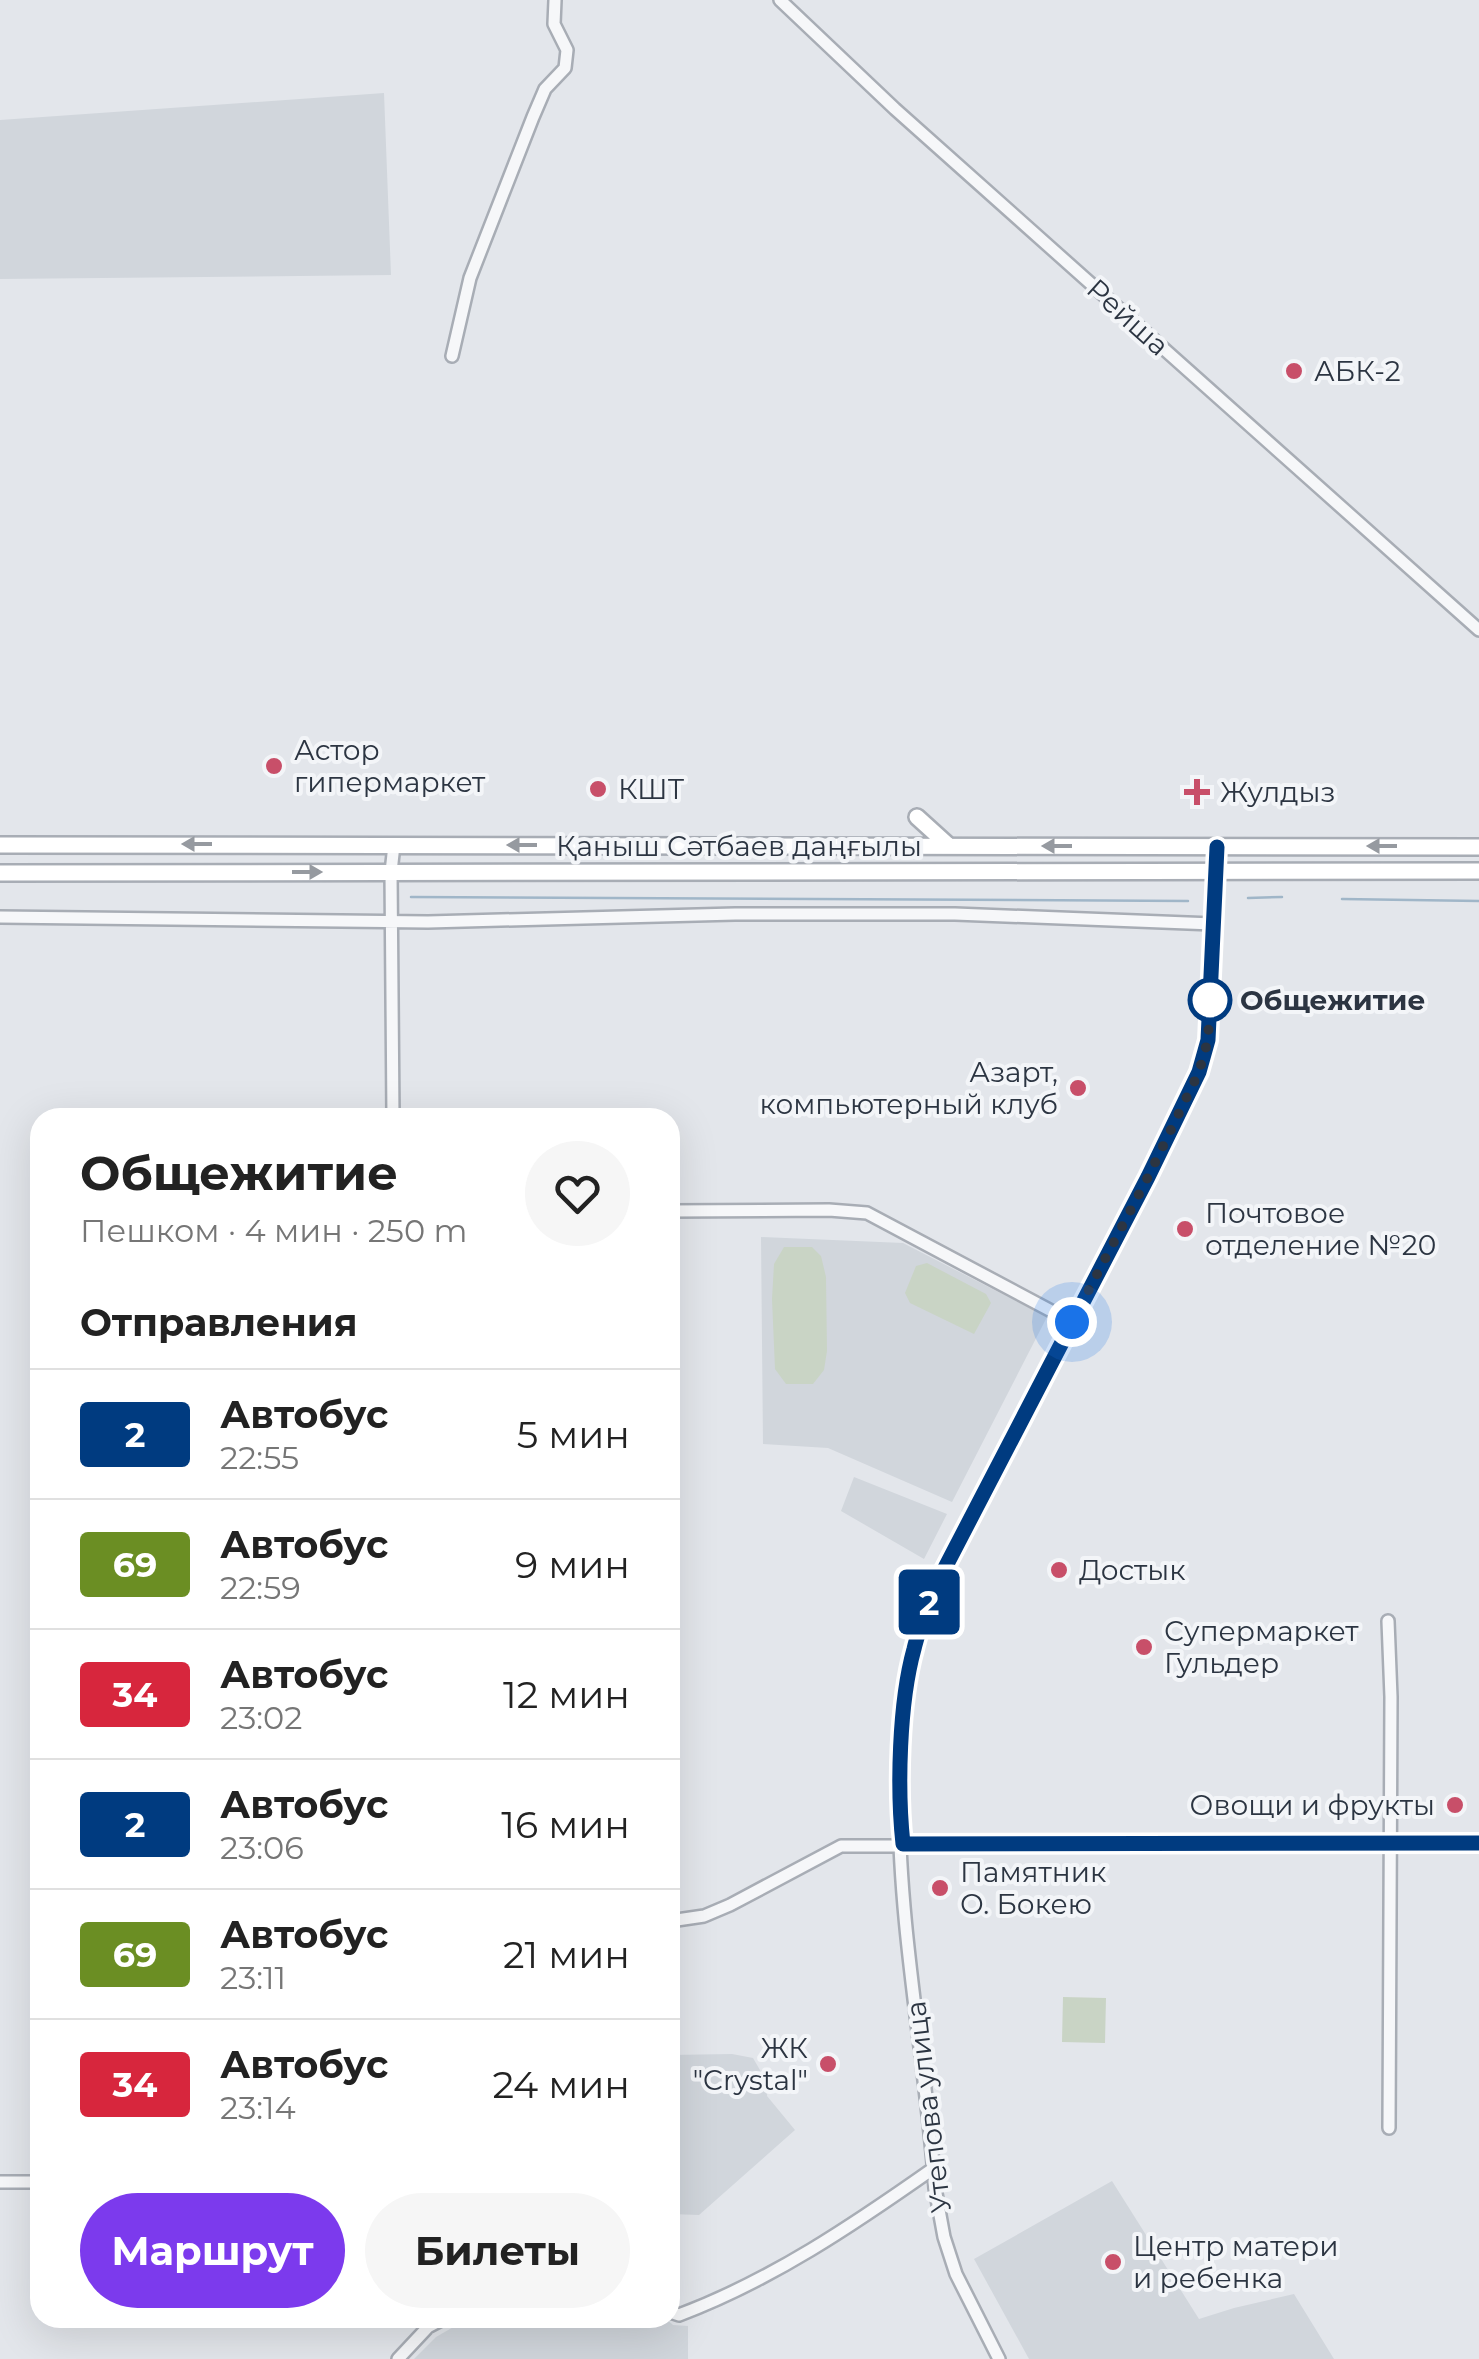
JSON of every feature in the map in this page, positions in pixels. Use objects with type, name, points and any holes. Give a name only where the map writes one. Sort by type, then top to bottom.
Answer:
[{"type":"main road","points":[[917,816],[950,846]]},
{"type":"main road","name":"Қаныш Сәтбаев даңғылы","points":[[0,845],[1479,846]]},
{"type":"main road","name":"Қаныш Сәтбаев даңғылы","points":[[0,874],[1479,871]]},
{"type":"street","points":[[452,356],[470,278],[546,89],[565,68],[567,50],[554,24],[555,0]]},
{"type":"street","name":"Рейша","points":[[780,0],[895,110],[1479,630]]},
{"type":"street","points":[[393,1108],[394,845]]},
{"type":"street","name":"Утепова улица","points":[[999,2359],[956,2274],[944,2237],[901,1862],[904,1711],[914,1648],[936,1582],[1199,1072],[1208,1040],[1217,847]]},
{"type":"street","points":[[0,917],[392,922],[735,914],[955,914],[1214,924]]},
{"type":"street","points":[[680,1211],[867,1213],[1072,1322]]},
{"type":"street","points":[[1388,1621],[1389,2128]]},
{"type":"street","points":[[680,1920],[704,1916],[730,1905],[841,1846],[1479,1843]]},
{"type":"street","points":[[680,2314],[741,2289],[838,2236],[934,2168]]},
{"type":"street","points":[[0,2182],[30,2182]]},
{"type":"street","points":[[398,2359],[427,2328]]},
{"type":"shaded area","points":[[384,93],[391,275],[0,279],[0,120]]},
{"type":"shaded area","points":[[761,1237],[903,1243],[1047,1317],[952,1502],[828,1448],[763,1444]]},
{"type":"shaded area","points":[[854,1477],[947,1514],[924,1559],[841,1511]]},
{"type":"shaded area","points":[[732,2054],[753,2058],[768,2084],[767,2096],[795,2130],[699,2215],[680,2214],[680,2055]]},
{"type":"shaded area","points":[[1112,2181],[1199,2319],[1294,2294],[1334,2359],[1029,2359],[974,2259]]},
{"type":"shaded area","points":[[688,2326],[688,2359],[414,2359],[452,2328]]},
{"type":"green space","points":[[784,1247],[812,1247],[821,1256],[826,1277],[827,1351],[824,1370],[813,1384],[786,1384],[775,1369],[774,1264]]},
{"type":"green space","points":[[927,1263],[986,1294],[991,1303],[974,1334],[910,1303],[905,1293],[916,1266]]},
{"type":"green space","points":[[1063,1997],[1106,1998],[1105,2043],[1062,2042]]},
{"type":"waterway","points":[[411,897],[1188,901]]},
{"type":"waterway","points":[[1248,898],[1282,897]]},
{"type":"waterway","points":[[1342,899],[1479,901]]},
{"type":"bus line","name":"2","points":[[1217,847],[1208,1040],[1199,1072],[936,1582],[914,1648],[906,1693],[900,1820],[903,1844],[1479,1843]]},
{"type":"place","name":"АБК-2","points":[[1294,371]]},
{"type":"place","name":"Астор гипермаркет","points":[[274,766]]},
{"type":"place","name":"КШТ","points":[[598,789]]},
{"type":"place","name":"Жулдыз","points":[[1197,792]]},
{"type":"place","name":"Общежитие","points":[[1210,1000]]},
{"type":"place","name":"Азарт, компьютерный клуб","points":[[1078,1088]]},
{"type":"place","name":"Почтовое отделение №20","points":[[1185,1229]]},
{"type":"place","name":"Достык","points":[[1059,1570]]},
{"type":"place","name":"Супермаркет Гульдер","points":[[1144,1647]]},
{"type":"place","name":"Овощи и фрукты","points":[[1455,1805]]},
{"type":"place","name":"Памятник О. Бокею","points":[[940,1888]]},
{"type":"place","name":"ЖК \"Crystal\"","points":[[828,2064]]},
{"type":"place","name":"Центр матери и ребенка","points":[[1113,2262]]},
{"type":"route","points":[[1072,1322],[1199,1072],[1208,1040],[1210,1000]]}]
